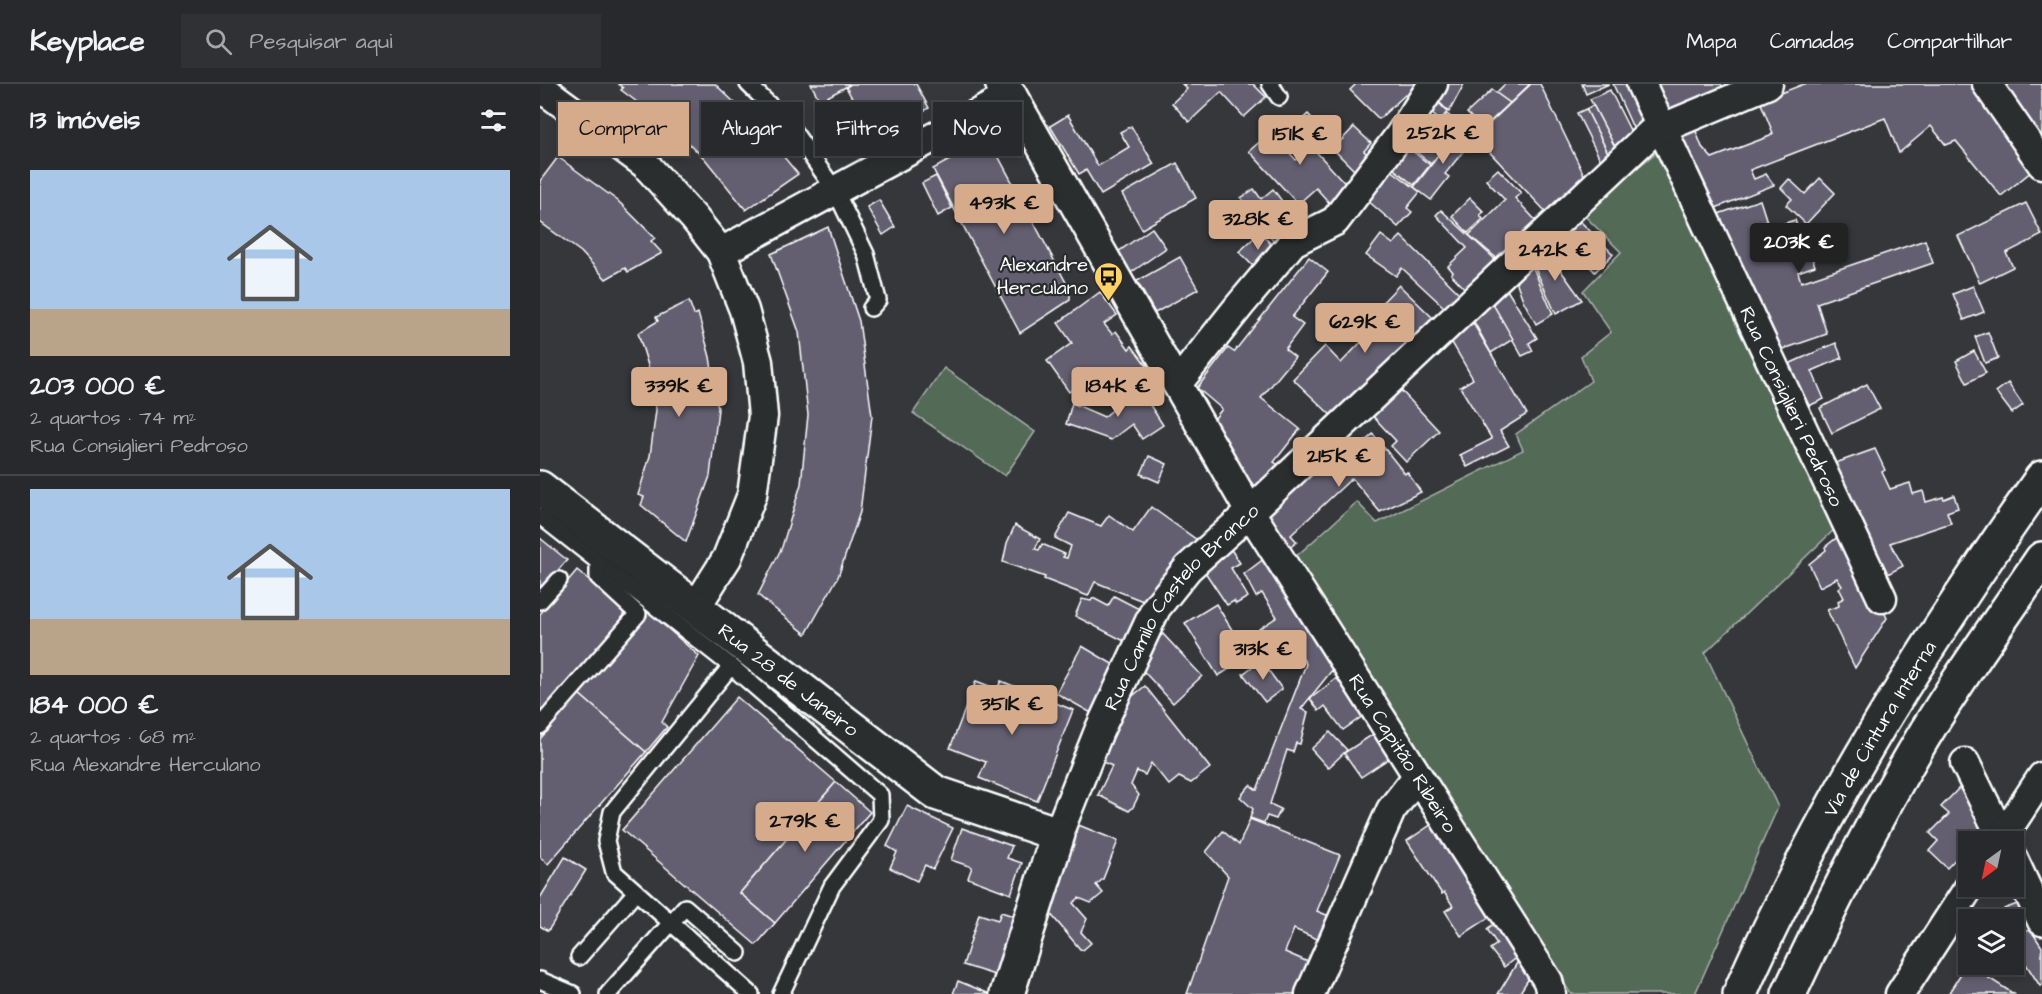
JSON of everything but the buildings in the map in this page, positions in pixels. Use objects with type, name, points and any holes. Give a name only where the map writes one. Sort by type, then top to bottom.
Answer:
[{"type":"main road","name":"Via de Cintura Interna","points":[[1740,994],[1809,848],[1876,729],[1950,611],[2042,478]]},
{"type":"main road","name":"Rua 28 de Janeiro","points":[[540,488],[936,794],[1058,834]]},
{"type":"main road","points":[[1789,994],[1836,896],[1913,754],[2042,559]]},
{"type":"main road","name":"Rua Camilo Castelo Branco","points":[[1007,994],[1058,834]]},
{"type":"street","points":[[1177,384],[1239,305],[1293,242],[1335,221],[1400,135],[1432,84]]},
{"type":"street","name":"Rua Consiglieri Pedroso","points":[[1641,84],[1882,598]]},
{"type":"street","name":"Rua Camilo Castelo Branco","points":[[1058,834],[1103,722],[1156,608],[1188,568],[1651,133],[1768,84]]},
{"type":"street","points":[[1987,84],[2042,164]]},
{"type":"street","points":[[540,87],[645,164],[721,252],[744,310],[758,362],[763,416],[752,495],[727,558],[696,607]]},
{"type":"street","points":[[721,252],[835,190],[1006,90]]},
{"type":"street","name":"Rua Capitão Ribeiro","points":[[1006,90],[1250,512],[1548,981],[1551,994]]},
{"type":"street","points":[[1965,763],[1998,831]]},
{"type":"street","points":[[1310,994],[1391,810],[1418,777]]},
{"type":"street","points":[[2013,831],[2042,777]]},
{"type":"street","points":[[2024,884],[2042,921]]},
{"type":"street","points":[[1900,994],[1963,897]]},
{"type":"lane","points":[[748,84],[787,122],[835,190],[866,254],[878,300],[871,308]]},
{"type":"lane","points":[[1270,84],[1279,97]]},
{"type":"lane","points":[[540,516],[731,666],[880,795],[881,820],[832,886],[781,994]]},
{"type":"lane","points":[[540,726],[638,614],[598,577],[598,562]]},
{"type":"lane","points":[[540,601],[559,580]]},
{"type":"lane","points":[[731,666],[612,812],[606,841],[614,872],[751,994]]},
{"type":"lane","points":[[579,957],[636,892]]},
{"type":"lane","points":[[608,994],[685,907],[738,953]]},
{"type":"lane","points":[[540,980],[573,994]]},
{"type":"green space","points":[[1658,151],[1839,525],[1705,653],[1778,807],[1695,994],[1571,994],[1292,560],[1357,502],[1377,523],[1523,450],[1516,434],[1591,381],[1581,356],[1611,332],[1583,291],[1621,252],[1582,213]]},
{"type":"green space","points":[[944,368],[1035,432],[1005,476],[913,413]]},
{"type":"place","name":"Alexandre Herculano","points":[[1109,302]]}]
